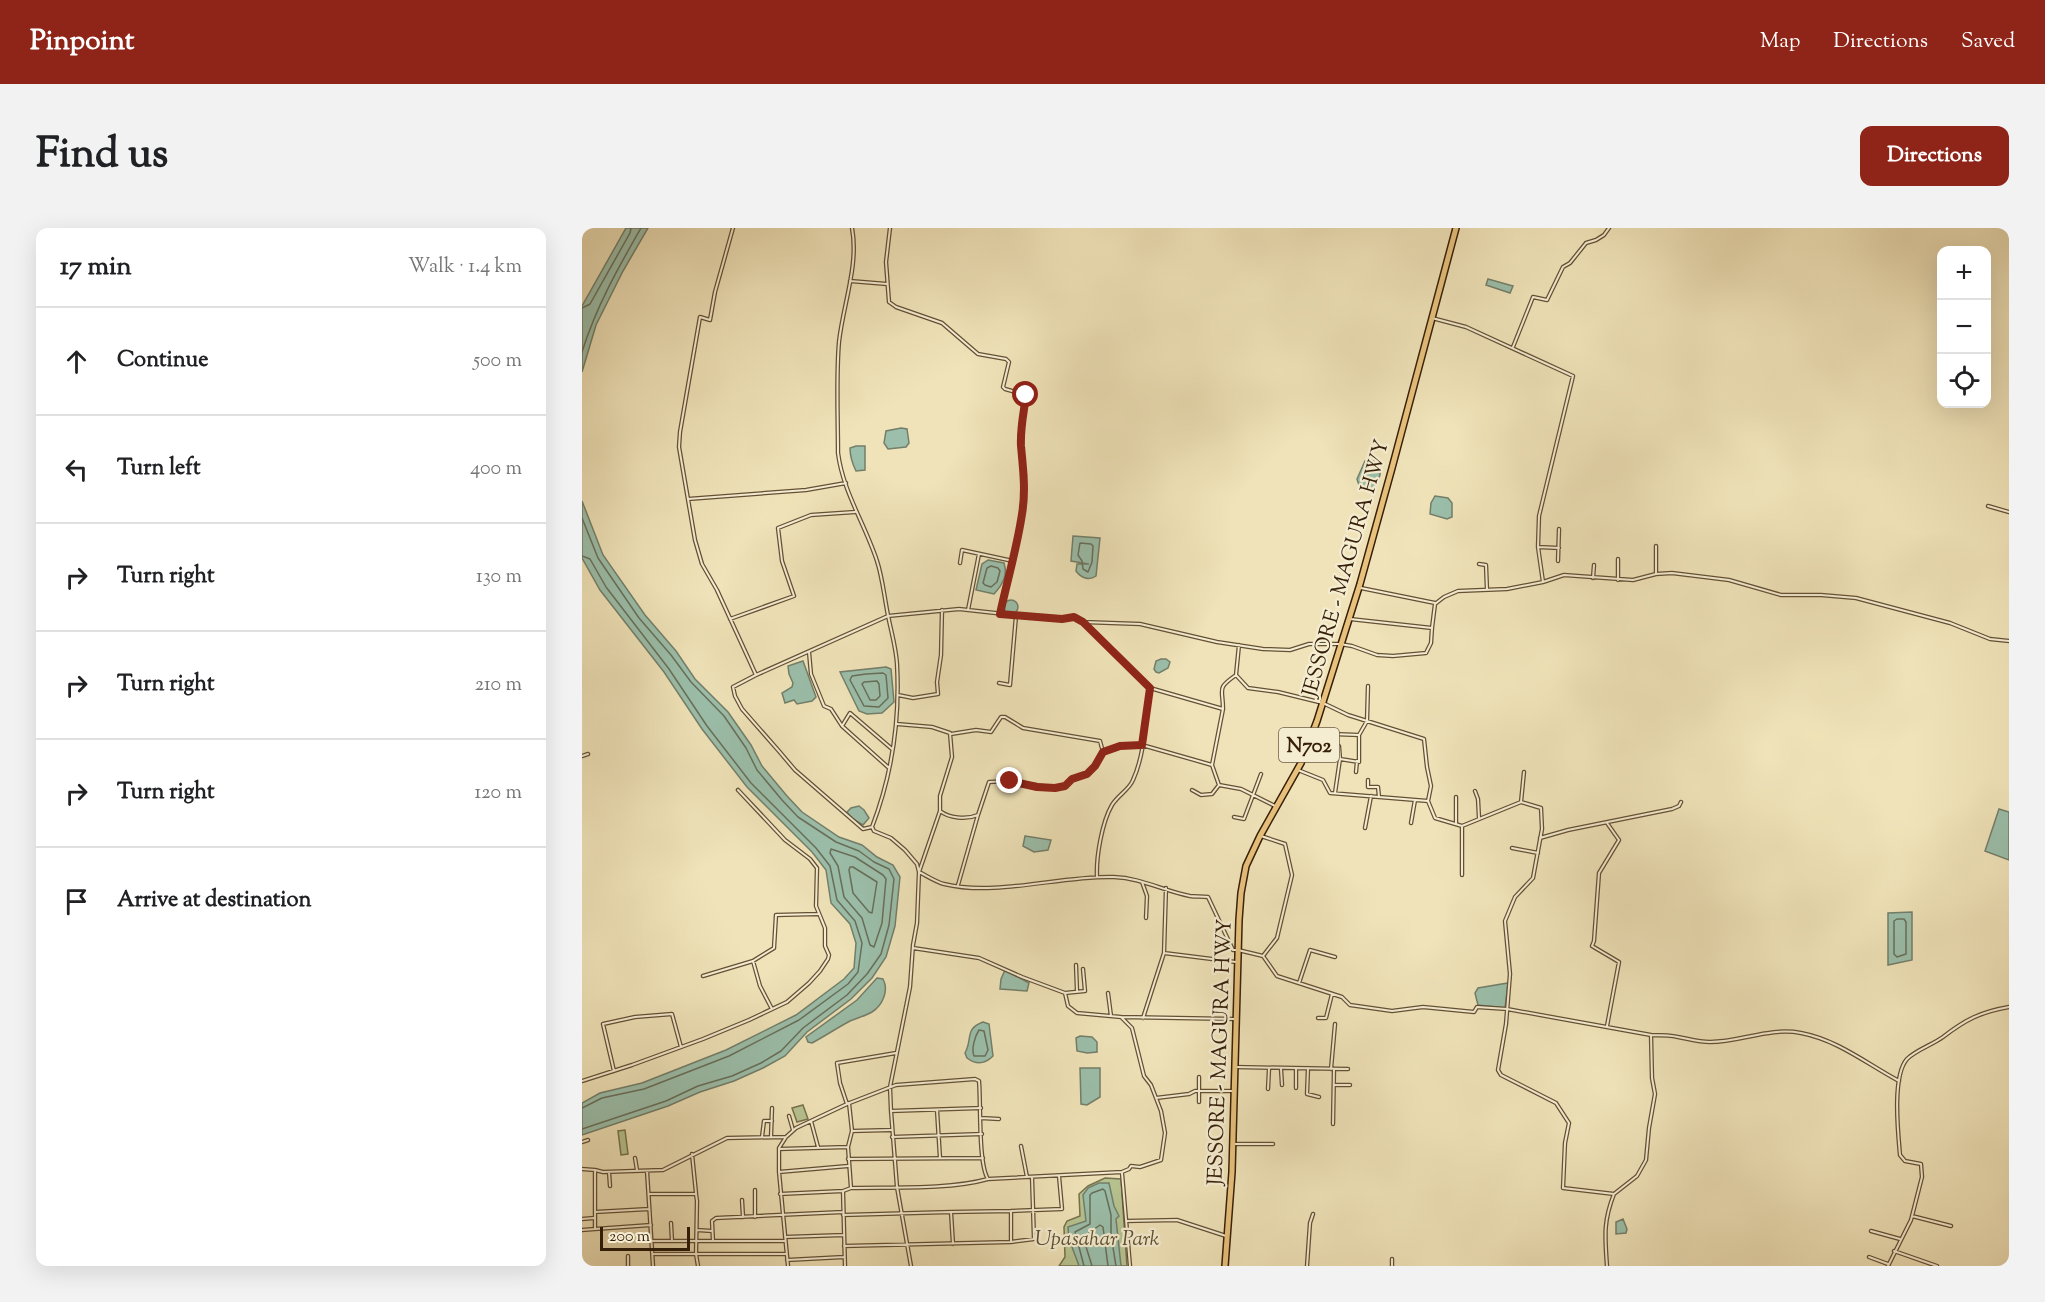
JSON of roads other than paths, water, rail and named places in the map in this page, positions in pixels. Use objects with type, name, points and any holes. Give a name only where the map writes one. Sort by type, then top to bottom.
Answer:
[{"type":"highway","name":"JESSORE - MAGURA HWY","points":[[1224,1266],[1233,1144],[1238,962],[1246,866],[1310,742],[1323,703],[1358,588],[1456,228]]},
{"type":"street","points":[[733,228],[715,292],[710,320],[700,317],[679,447],[695,540],[702,564],[756,675]]},
{"type":"street","points":[[852,228],[854,238],[850,281],[839,342],[838,453],[840,470],[855,512],[877,561],[897,662],[896,724],[884,796],[872,827]]},
{"type":"street","points":[[890,228],[886,262],[889,302],[896,307],[942,323],[978,354],[1006,359],[1009,362],[1003,387],[1026,395],[1021,423],[1022,466],[1025,476],[1022,513],[1000,614]]},
{"type":"street","points":[[1513,347],[1533,297],[1546,300],[1563,267],[1570,263],[1586,243],[1604,235],[1609,228]]},
{"type":"street","points":[[850,281],[887,284]]},
{"type":"street","points":[[1432,318],[1466,327],[1573,376],[1539,516],[1539,547],[1543,582]]},
{"type":"street","points":[[688,499],[806,490],[846,483]]},
{"type":"street","points":[[1988,506],[2009,512]]},
{"type":"street","points":[[730,619],[794,596],[782,561],[778,528],[811,515],[855,512]]},
{"type":"street","points":[[1558,561],[1559,529]]},
{"type":"street","points":[[1656,546],[1656,574]]},
{"type":"street","points":[[1539,547],[1559,548]]},
{"type":"street","points":[[960,563],[963,550],[1013,561]]},
{"type":"street","points":[[968,610],[979,554]]},
{"type":"street","points":[[1618,559],[1618,579]]},
{"type":"street","points":[[1479,564],[1486,565],[1487,590]]},
{"type":"street","points":[[1593,578],[1594,565]]},
{"type":"street","points":[[1358,588],[1435,603],[1458,591],[1487,590],[1543,582],[1564,575],[1633,580],[1656,574],[1672,573],[1729,580],[1781,595],[1856,598],[1950,623],[1990,639],[2009,641]]},
{"type":"street","points":[[1083,622],[1140,624],[1263,649],[1290,650],[1309,644],[1340,644],[1377,655],[1393,656],[1426,653],[1431,643],[1435,603]]},
{"type":"street","points":[[898,696],[913,698],[938,694],[942,610]]},
{"type":"street","points":[[872,827],[863,829],[852,821],[837,805],[795,770],[742,709],[733,687],[888,616],[942,610],[968,610],[1016,616],[1062,619],[1074,617],[1083,622],[1150,688],[1223,709]]},
{"type":"street","points":[[999,683],[1010,685],[1016,616]]},
{"type":"street","points":[[1347,619],[1432,628]]},
{"type":"street","points":[[1239,645],[1236,675],[1248,688],[1278,692],[1323,703],[1348,715],[1424,740],[1431,786],[1428,801],[1435,818],[1462,826],[1521,802],[1541,808],[1540,838],[1533,878],[1515,897],[1505,921],[1510,974],[1498,1070],[1501,1075],[1556,1103],[1569,1123],[1565,1143],[1563,1188],[1614,1194]]},
{"type":"street","points":[[809,652],[811,674],[824,706],[831,709],[842,726],[889,768]]},
{"type":"street","points":[[1220,785],[1212,765],[1223,709],[1220,693],[1223,684],[1236,675]]},
{"type":"street","points":[[1356,772],[1357,761],[1359,762],[1359,735],[1367,721],[1368,686]]},
{"type":"street","points":[[1097,877],[1096,862],[1106,820],[1113,804],[1133,781],[1141,756],[1150,688]]},
{"type":"street","points":[[842,726],[850,713],[892,749]]},
{"type":"street","points":[[896,724],[932,727],[950,734],[976,730],[991,732],[1001,717],[1005,717],[1023,728],[1100,741],[1103,752]]},
{"type":"street","points":[[919,872],[940,811],[940,796],[952,758],[950,734]]},
{"type":"street","points":[[1335,793],[1340,759],[1339,746],[1328,742],[1332,734],[1359,735]]},
{"type":"street","points":[[957,886],[989,782],[1010,781],[1055,788],[1065,786],[1072,779],[1087,774],[1103,752],[1120,746],[1142,745],[1212,765]]},
{"type":"street","points":[[582,756],[588,754]]},
{"type":"street","points":[[1340,759],[1357,761]]},
{"type":"street","points":[[1297,769],[1323,780],[1330,793],[1428,801]]},
{"type":"street","points":[[1521,802],[1524,772]]},
{"type":"street","points":[[1234,817],[1244,819],[1261,774]]},
{"type":"street","points":[[1368,780],[1368,787],[1378,787],[1379,797]]},
{"type":"street","points":[[1192,790],[1201,795],[1212,794],[1220,785]]},
{"type":"street","points":[[1220,785],[1241,789],[1277,807]]},
{"type":"street","points":[[582,1081],[681,1047],[787,1002],[809,983],[828,959],[825,928],[816,906],[817,868],[810,859],[785,840],[738,790]]},
{"type":"street","points":[[1475,791],[1478,799],[1479,819]]},
{"type":"street","points":[[1365,828],[1371,796]]},
{"type":"street","points":[[1456,797],[1456,824]]},
{"type":"street","points":[[1411,823],[1415,800]]},
{"type":"street","points":[[1540,838],[1672,809],[1679,806],[1681,802]]},
{"type":"street","points":[[940,811],[943,814],[958,817],[971,818],[978,815]]},
{"type":"street","points":[[1606,823],[1619,840],[1599,873],[1592,946],[1619,962],[1606,1026]]},
{"type":"street","points":[[1462,826],[1462,875]]},
{"type":"street","points":[[872,827],[874,831],[891,838],[905,850],[917,864],[919,872],[917,923],[910,987],[890,1087],[897,1187],[911,1266]]},
{"type":"street","points":[[1260,836],[1285,844],[1292,874],[1277,938],[1263,956]]},
{"type":"street","points":[[1512,848],[1538,853]]},
{"type":"street","points":[[919,872],[943,884],[970,887],[1116,877],[1190,896],[1208,897],[1233,951],[1239,950],[1263,956],[1277,976],[1342,997],[1350,1005],[1392,1011],[1423,1007],[1474,1012],[1477,1006],[1507,1009],[1651,1035],[1677,1036],[1711,1042],[1782,1031],[1823,1040],[1854,1053],[1899,1081]]},
{"type":"street","points":[[1142,882],[1147,896],[1146,918]]},
{"type":"street","points":[[1143,1018],[1164,953],[1166,888]]},
{"type":"street","points":[[703,976],[753,962],[774,948],[776,915],[818,914]]},
{"type":"street","points":[[913,948],[979,958],[1065,993],[1085,991],[1083,969]]},
{"type":"street","points":[[1299,983],[1310,950],[1335,957]]},
{"type":"street","points":[[1164,953],[1238,962]]},
{"type":"street","points":[[753,962],[760,986],[772,1009]]},
{"type":"street","points":[[1076,965],[1077,991]]},
{"type":"street","points":[[1065,993],[1068,1006],[1077,1013],[1091,1016],[1237,1019]]},
{"type":"street","points":[[1108,993],[1111,1016]]},
{"type":"street","points":[[1318,1018],[1326,1018],[1332,994]]},
{"type":"street","points":[[1869,1257],[1888,1265],[1912,1216],[1922,1177],[1921,1164],[1905,1161],[1900,1155],[1899,1081],[1906,1060],[1941,1039],[1970,1017],[2009,1007]]},
{"type":"street","points":[[614,1071],[603,1024],[634,1017],[672,1014],[681,1047]]},
{"type":"street","points":[[780,1194],[1122,1172],[1131,1166],[1140,1167],[1161,1160],[1165,1134],[1161,1111],[1151,1085],[1144,1076],[1132,1028],[1121,1017]]},
{"type":"street","points":[[1333,1124],[1335,1024]]},
{"type":"street","points":[[1608,1266],[1605,1236],[1607,1214],[1614,1194],[1637,1176],[1646,1160],[1655,1094],[1652,1078],[1651,1035]]},
{"type":"street","points":[[851,1188],[848,1147],[852,1131],[848,1104],[840,1083],[837,1063],[896,1053]]},
{"type":"street","points":[[1235,1067],[1348,1069]]},
{"type":"street","points":[[1308,1068],[1307,1094],[1319,1097]]},
{"type":"street","points":[[1268,1089],[1269,1069]]},
{"type":"street","points":[[1281,1069],[1282,1085]]},
{"type":"street","points":[[1296,1069],[1296,1088]]},
{"type":"street","points":[[1199,1077],[1199,1102]]},
{"type":"street","points":[[788,1266],[780,1194],[779,1149],[786,1137],[793,1131],[848,1104],[890,1087],[914,1083],[975,1079],[979,1081],[983,1158],[985,1176],[988,1179]]},
{"type":"street","points":[[1334,1085],[1350,1085]]},
{"type":"street","points":[[1156,1098],[1199,1091],[1234,1091]]},
{"type":"street","points":[[771,1137],[772,1108]]},
{"type":"street","points":[[891,1111],[981,1108]]},
{"type":"street","points":[[937,1110],[940,1160]]},
{"type":"street","points":[[789,1116],[793,1131]]},
{"type":"street","points":[[761,1117],[764,1121],[762,1137]]},
{"type":"street","points":[[981,1118],[999,1119]]},
{"type":"street","points":[[764,1121],[772,1120]]},
{"type":"street","points":[[811,1121],[818,1147]]},
{"type":"street","points":[[852,1131],[892,1130]]},
{"type":"street","points":[[892,1137],[982,1134]]},
{"type":"street","points":[[582,1169],[609,1172],[663,1170],[727,1138],[786,1137]]},
{"type":"street","points":[[582,1142],[588,1140]]},
{"type":"street","points":[[1233,1144],[1273,1144]]},
{"type":"street","points":[[1021,1146],[1027,1177]]},
{"type":"street","points":[[779,1149],[848,1147]]},
{"type":"street","points":[[692,1154],[696,1194],[698,1266]]},
{"type":"street","points":[[635,1158],[637,1171]]},
{"type":"street","points":[[848,1159],[983,1158]]},
{"type":"street","points":[[779,1172],[849,1166]]},
{"type":"street","points":[[595,1170],[595,1229]]},
{"type":"street","points":[[609,1172],[610,1186]]},
{"type":"street","points":[[647,1172],[653,1266]]},
{"type":"street","points":[[1122,1172],[1130,1266]]},
{"type":"street","points":[[713,1241],[712,1221],[716,1218],[843,1214],[901,1215],[1062,1209],[1059,1176]]},
{"type":"street","points":[[844,1246],[1033,1240],[1032,1177]]},
{"type":"street","points":[[754,1190],[755,1217]]},
{"type":"street","points":[[843,1191],[845,1266]]},
{"type":"street","points":[[649,1194],[696,1194]]},
{"type":"street","points":[[742,1200],[743,1217]]},
{"type":"street","points":[[595,1212],[650,1209]]},
{"type":"street","points":[[1011,1211],[1011,1242]]},
{"type":"street","points":[[951,1212],[953,1244]]},
{"type":"street","points":[[1307,1266],[1310,1223],[1313,1214]]},
{"type":"street","points":[[1912,1216],[1951,1226]]},
{"type":"street","points":[[582,1219],[595,1217]]},
{"type":"street","points":[[1126,1221],[1177,1220],[1227,1236]]},
{"type":"street","points":[[671,1223],[672,1241]]},
{"type":"street","points":[[582,1230],[651,1225]]},
{"type":"street","points":[[697,1230],[713,1231]]},
{"type":"street","points":[[1872,1231],[1900,1239]]},
{"type":"street","points":[[785,1237],[844,1235]]},
{"type":"street","points":[[652,1241],[785,1241]]},
{"type":"street","points":[[1894,1251],[1937,1266]]},
{"type":"street","points":[[653,1254],[787,1254]]},
{"type":"street","points":[[628,1256],[628,1266]]},
{"type":"street","points":[[787,1260],[845,1257]]},
{"type":"street","points":[[1392,1259],[1392,1266]]},
{"type":"water","points":[[626,228],[648,228],[596,325],[582,372],[582,306]]},
{"type":"water","points":[[1488,279],[1513,286],[1510,293],[1486,285]]},
{"type":"water","points":[[907,429],[909,443],[906,447],[888,449],[884,443],[886,431]]},
{"type":"water","points":[[865,446],[865,470],[856,471],[853,465],[850,448]]},
{"type":"water","points":[[1365,461],[1374,461],[1380,465],[1380,475],[1373,491],[1360,488],[1357,479]]},
{"type":"water","points":[[1435,496],[1448,498],[1452,503],[1452,517],[1447,519],[1430,514],[1431,503]]},
{"type":"water","points":[[582,501],[603,555],[645,615],[676,651],[695,679],[728,712],[751,745],[762,766],[787,796],[802,812],[839,837],[862,845],[877,857],[893,865],[900,877],[895,926],[886,957],[872,978],[851,999],[807,1032],[785,1056],[734,1081],[582,1135],[582,1103],[600,1093],[642,1083],[726,1050],[796,1015],[844,979],[854,968],[856,943],[850,924],[831,903],[826,870],[812,852],[747,787],[702,729],[664,672],[600,590],[582,558]]},
{"type":"water","points":[[1073,536],[1100,538],[1096,576],[1093,578],[1085,578],[1076,571],[1077,564],[1089,564],[1071,561]]},
{"type":"water","points":[[988,560],[1004,563],[1005,567],[1004,579],[994,594],[976,590],[982,564]]},
{"type":"water","points":[[1008,600],[1014,600],[1018,607],[1014,614],[1008,614],[1004,610],[1004,604]]},
{"type":"water","points":[[1161,659],[1170,662],[1168,668],[1159,673],[1154,669],[1156,661]]},
{"type":"water","points":[[803,661],[816,697],[812,701],[797,704],[794,700],[785,703],[782,693],[792,687],[793,683],[788,666]]},
{"type":"water","points":[[886,667],[891,669],[894,702],[882,713],[867,714],[859,711],[840,672]]},
{"type":"water","points":[[859,806],[869,818],[863,825],[851,818],[847,812]]},
{"type":"water","points":[[1999,809],[2009,812],[2009,860],[1985,851]]},
{"type":"water","points":[[1025,836],[1051,840],[1048,850],[1034,852],[1023,846]]},
{"type":"water","points":[[1912,912],[1912,960],[1888,965],[1888,913]]},
{"type":"water","points":[[1005,970],[1029,983],[1027,991],[1000,989]]},
{"type":"water","points":[[877,978],[883,979],[885,988],[884,997],[876,1009],[812,1043],[808,1042],[806,1037],[857,1000]]},
{"type":"water","points":[[1508,983],[1505,1008],[1478,1005],[1475,993],[1478,988]]},
{"type":"water","points":[[983,1022],[989,1024],[993,1056],[987,1061],[977,1063],[967,1058],[965,1053],[971,1031]]},
{"type":"water","points":[[1092,1037],[1097,1042],[1097,1052],[1077,1051],[1076,1038]]},
{"type":"water","points":[[1080,1068],[1100,1068],[1100,1097],[1087,1105],[1081,1104]]},
{"type":"water","name":"Upasahar Park","points":[[1099,1183],[1109,1183],[1114,1206],[1119,1216],[1116,1219],[1121,1266],[1079,1266],[1070,1243],[1068,1227],[1086,1221],[1083,1195],[1088,1188]]},
{"type":"water","points":[[1623,1219],[1627,1229],[1626,1233],[1616,1234],[1616,1222]]}]
